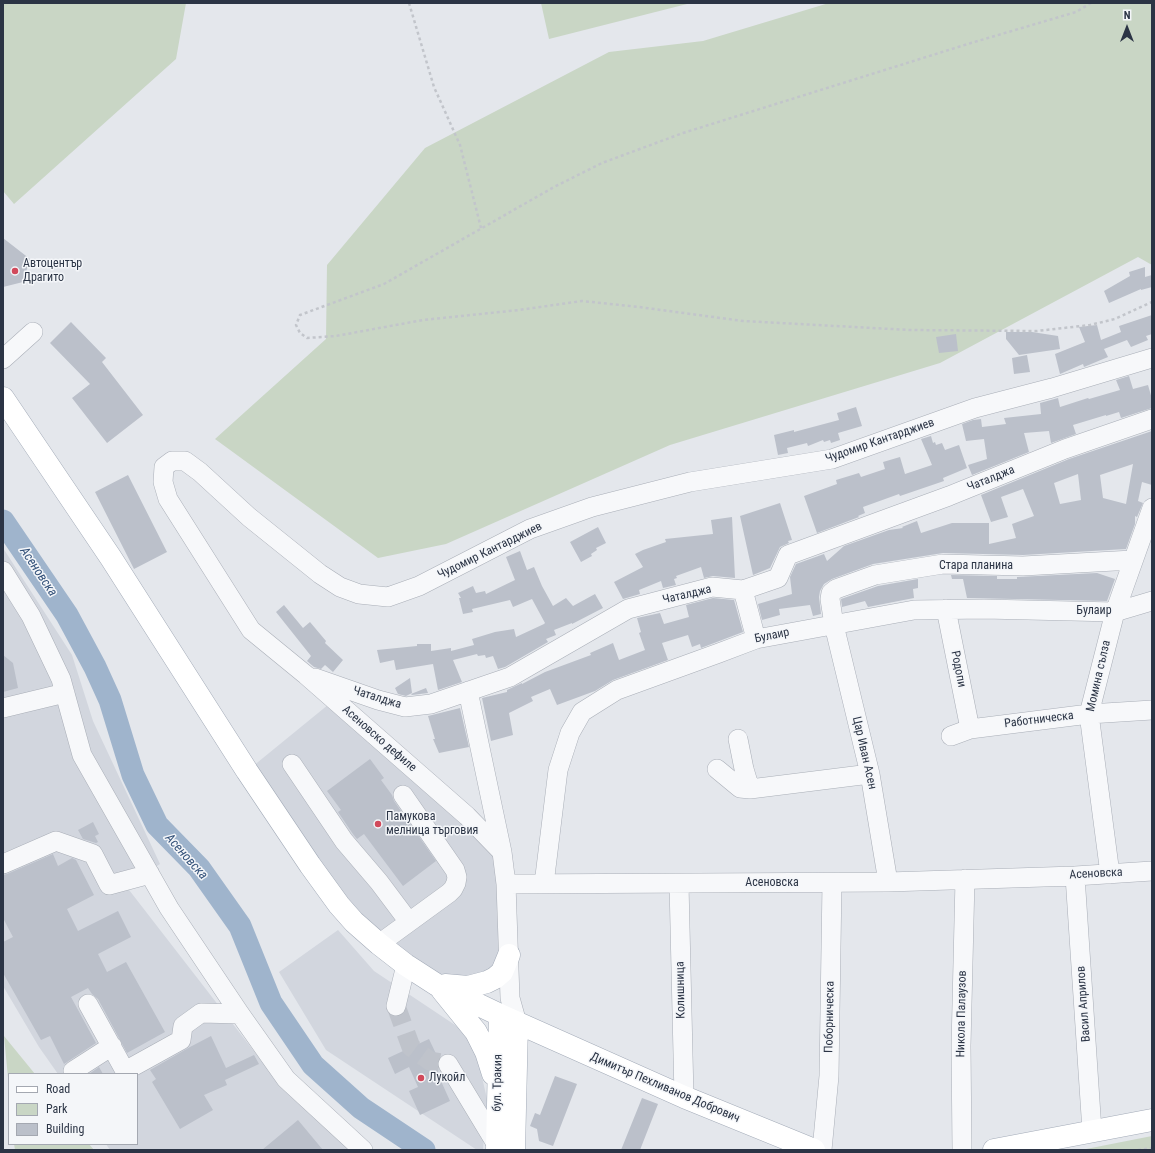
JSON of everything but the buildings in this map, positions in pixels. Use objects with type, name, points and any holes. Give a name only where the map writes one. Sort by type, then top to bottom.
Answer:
[{"type":"main road","points":[[3,398],[111,558],[246,770],[339,905],[354,922],[379,944],[406,965],[432,982],[470,1024],[479,1037],[490,1062],[498,1099]]},
{"type":"main road","points":[[432,982],[456,987],[468,988],[477,986],[496,978],[502,972],[509,955]]},
{"type":"main road","name":"Димитър Пехливанов Добрович","points":[[432,982],[509,1012],[557,1041],[684,1097],[814,1150]]},
{"type":"main road","name":"бул. Тракия","points":[[503,1148],[516,1061],[509,1012]]},
{"type":"main road","name":"бул. Тракия","points":[[503,1148],[498,1099],[509,1012]]},
{"type":"main road","points":[[516,1061],[522,1050],[530,1042],[537,1040],[557,1041]]},
{"type":"main road","points":[[994,1150],[1152,1120]]},
{"type":"street","points":[[3,359],[33,332]]},
{"type":"street","name":"Чудомир Кантарджиев","points":[[251,630],[168,499],[163,482],[164,467],[172,461],[185,461],[200,472],[249,517],[320,574],[340,587],[359,594],[388,597],[420,586],[530,529],[592,507],[690,482],[832,459],[975,408],[1052,388],[1152,358]]},
{"type":"street","name":"Чаталджа","points":[[306,675],[378,700],[404,707],[431,704],[510,677],[628,609],[712,587],[743,590],[778,578],[788,555],[949,496],[1065,449],[1152,419]]},
{"type":"street","name":"Момина сълза","points":[[1110,874],[1089,714],[1115,612],[1152,508]]},
{"type":"street","name":"Стара планина","points":[[834,625],[830,599],[831,593],[836,589],[875,575],[943,564],[1023,566],[1133,560]]},
{"type":"street","points":[[3,571],[31,616],[61,678],[82,755],[169,908],[240,1014],[286,1079],[363,1150]]},
{"type":"street","points":[[743,590],[756,639]]},
{"type":"street","name":"Булаир","points":[[544,884],[558,770],[570,733],[582,712],[617,690],[756,639],[914,610],[946,609],[1115,612],[1152,601]]},
{"type":"street","name":"Родопи","points":[[946,609],[970,729]]},
{"type":"street","name":"Цар Иван Асен","points":[[834,625],[870,774],[888,882]]},
{"type":"street","name":"Асеновско дефиле","points":[[251,630],[306,675],[467,816],[502,852]]},
{"type":"street","points":[[468,691],[502,852],[506,884],[509,955],[509,1012]]},
{"type":"street","points":[[3,708],[65,693]]},
{"type":"street","name":"Работническа","points":[[951,736],[970,729],[1089,714],[1152,710]]},
{"type":"street","points":[[738,739],[750,790]]},
{"type":"street","points":[[292,764],[344,840],[379,882],[409,922]]},
{"type":"street","points":[[717,769],[740,788],[750,790],[870,774]]},
{"type":"street","points":[[379,944],[449,893],[456,883],[456,876],[452,865],[403,795]]},
{"type":"street","points":[[3,864],[56,841],[93,854],[109,885],[150,874]]},
{"type":"street","name":"Асеновска","points":[[506,884],[888,882],[1075,876],[1152,871]]},
{"type":"street","name":"Васил Априлов","points":[[1075,876],[1092,1131]]},
{"type":"street","name":"Никола Палаузов","points":[[962,1150],[961,1046],[965,879]]},
{"type":"street","name":"Поборническа","points":[[822,1150],[829,1076],[832,883]]},
{"type":"street","name":"Колишница","points":[[679,884],[684,1097]]},
{"type":"street","points":[[396,1006],[406,965]]},
{"type":"street","points":[[88,1004],[125,1071],[181,1040],[183,1026],[201,1013],[240,1014]]},
{"type":"street","points":[[73,1071],[112,1046]]},
{"type":"street","points":[[448,1064],[503,1148]]},
{"type":"path","points":[[409,3],[434,87],[460,145],[481,228]]},
{"type":"path","points":[[1091,3],[1076,12],[971,42],[683,133],[602,163],[554,187],[384,284],[300,315],[296,325],[300,333],[307,338],[336,336],[423,320],[518,310],[582,301],[743,321],[910,330],[1037,331],[1090,325],[1115,319],[1152,302]]},
{"type":"path","points":[[1138,1150],[1152,1148]]},
{"type":"shaded area","points":[[3,548],[72,655],[93,721],[160,864],[126,886],[284,1090],[350,1150],[110,1150],[107,1145],[138,1145],[138,1073],[57,1073],[39,1047],[3,986]]},
{"type":"shaded area","points":[[334,700],[502,852],[506,964],[457,987],[379,944],[247,771]]},
{"type":"shaded area","points":[[338,930],[374,971],[461,1029],[476,1051],[487,1099],[483,1150],[477,1150],[326,1050],[279,972]]},
{"type":"green space","points":[[3,3],[186,3],[176,59],[14,204],[3,191]]},
{"type":"green space","points":[[541,3],[691,3],[549,39]]},
{"type":"green space","points":[[829,3],[1152,3],[1152,265],[1138,257],[940,363],[670,445],[446,544],[378,558],[215,439],[326,339],[327,265],[425,148],[609,52],[703,41]]},
{"type":"green space","points":[[4,1036],[34,1073],[8,1073],[8,1078]]},
{"type":"green space","points":[[1152,1136],[1152,1150],[1081,1150]]},
{"type":"green space","points":[[14,1145],[90,1145],[94,1150],[15,1150]]},
{"type":"waterway","name":"Асеновска","points":[[3,521],[67,615],[95,667],[110,700],[133,775],[157,825],[199,868],[240,926],[271,1003],[313,1065],[361,1108],[424,1150]]},
{"type":"tunnel","points":[[396,1006],[411,1047],[430,1061],[448,1064]]},
{"type":"place","name":"Автоцентър Драгито","points":[[15,271]]},
{"type":"place","name":"Памукова мелница търговия","points":[[378,824]]},
{"type":"place","name":"Лукойл","points":[[421,1078]]}]
